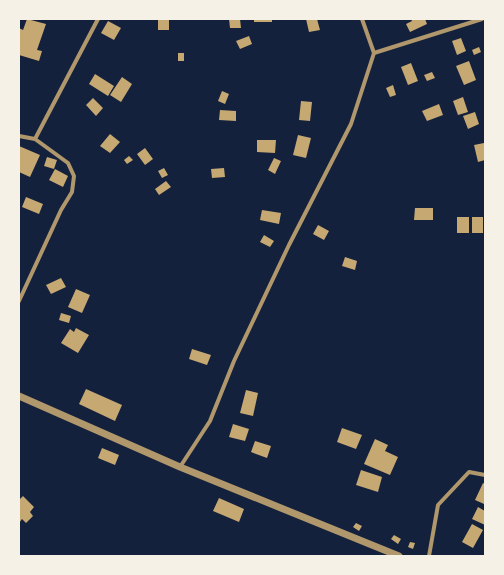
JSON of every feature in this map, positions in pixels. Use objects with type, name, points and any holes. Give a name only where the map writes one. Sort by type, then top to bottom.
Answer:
[{"type":"street","points":[[35,139],[98,19]]},
{"type":"street","points":[[180,467],[210,421],[234,361],[289,245],[351,124],[374,53],[362,19]]},
{"type":"street","points":[[374,53],[482,19]]},
{"type":"street","points":[[19,136],[35,139],[68,163],[74,176],[72,192],[61,210],[19,301]]},
{"type":"street","points":[[19,396],[180,467],[395,555]]},
{"type":"street","points":[[429,556],[438,505],[469,472],[485,476]]},
{"type":"building","points":[[27,19],[46,24],[37,50],[42,51],[39,61],[19,55],[19,28],[23,30]]},
{"type":"building","points":[[229,19],[240,19],[241,28],[230,28]]},
{"type":"building","points":[[254,19],[272,19],[272,22],[254,22]]},
{"type":"building","points":[[306,19],[317,19],[320,30],[309,32]]},
{"type":"building","points":[[411,19],[425,19],[427,24],[410,32],[406,24],[412,21]]},
{"type":"building","points":[[158,20],[169,20],[169,30],[158,30]]},
{"type":"building","points":[[108,21],[121,28],[114,40],[101,33]]},
{"type":"building","points":[[249,36],[252,44],[240,49],[236,41]]},
{"type":"building","points":[[461,38],[466,51],[457,55],[452,41]]},
{"type":"building","points":[[479,47],[481,52],[474,55],[472,50]]},
{"type":"building","points":[[178,53],[184,53],[184,61],[178,61]]},
{"type":"building","points":[[469,61],[476,80],[464,85],[456,66]]},
{"type":"building","points":[[411,63],[418,81],[408,85],[401,67]]},
{"type":"building","points":[[432,72],[435,78],[427,81],[424,75]]},
{"type":"building","points":[[95,74],[114,86],[108,96],[89,84]]},
{"type":"building","points":[[122,77],[132,84],[121,102],[110,95]]},
{"type":"building","points":[[393,85],[396,95],[390,97],[386,88]]},
{"type":"building","points":[[222,91],[229,94],[225,104],[218,101]]},
{"type":"building","points":[[463,97],[468,112],[458,115],[453,101]]},
{"type":"building","points":[[93,98],[103,108],[96,116],[86,105]]},
{"type":"building","points":[[301,101],[312,102],[310,121],[299,120]]},
{"type":"building","points":[[439,104],[443,115],[427,121],[422,111]]},
{"type":"building","points":[[220,110],[236,111],[236,121],[219,120]]},
{"type":"building","points":[[475,112],[479,124],[468,129],[463,116]]},
{"type":"building","points":[[110,134],[120,142],[110,153],[100,146]]},
{"type":"building","points":[[298,135],[311,138],[306,158],[293,155]]},
{"type":"building","points":[[257,140],[276,140],[275,153],[257,152]]},
{"type":"building","points":[[484,143],[485,160],[478,162],[474,145]]},
{"type":"building","points":[[19,146],[40,155],[30,177],[19,172]]},
{"type":"building","points":[[145,148],[153,159],[145,165],[137,154]]},
{"type":"building","points":[[129,156],[133,160],[127,164],[124,160]]},
{"type":"building","points":[[47,157],[57,160],[54,169],[44,166]]},
{"type":"building","points":[[274,158],[281,161],[275,174],[268,170]]},
{"type":"building","points":[[164,168],[168,175],[162,178],[158,171]]},
{"type":"building","points":[[224,168],[225,177],[212,178],[211,169]]},
{"type":"building","points":[[55,169],[68,176],[63,187],[49,180]]},
{"type":"building","points":[[166,181],[171,187],[159,195],[155,189]]},
{"type":"building","points":[[26,197],[43,204],[39,214],[22,207]]},
{"type":"building","points":[[415,208],[433,208],[433,220],[414,220]]},
{"type":"building","points":[[262,210],[281,213],[279,224],[260,220]]},
{"type":"building","points":[[457,217],[469,217],[469,233],[457,233]]},
{"type":"building","points":[[472,217],[483,217],[483,233],[472,233]]},
{"type":"building","points":[[318,225],[329,231],[324,240],[313,234]]},
{"type":"building","points":[[264,235],[274,241],[270,247],[260,242]]},
{"type":"building","points":[[345,257],[357,261],[355,270],[342,266]]},
{"type":"building","points":[[61,278],[66,287],[51,294],[46,285]]},
{"type":"building","points":[[76,289],[90,295],[82,313],[68,307]]},
{"type":"building","points":[[61,313],[71,316],[69,323],[59,320]]},
{"type":"building","points":[[76,328],[89,335],[78,353],[61,343],[70,329],[74,332]]},
{"type":"building","points":[[192,349],[211,355],[207,365],[189,359]]},
{"type":"building","points":[[86,389],[122,405],[115,421],[79,404]]},
{"type":"building","points":[[246,390],[258,393],[253,416],[240,413]]},
{"type":"building","points":[[233,424],[249,429],[245,441],[229,437]]},
{"type":"building","points":[[342,428],[362,435],[356,449],[337,442]]},
{"type":"building","points":[[375,439],[388,445],[385,451],[398,457],[390,475],[364,464]]},
{"type":"building","points":[[255,441],[271,446],[267,458],[251,452]]},
{"type":"building","points":[[102,448],[119,455],[115,465],[98,458]]},
{"type":"building","points":[[361,470],[382,477],[378,492],[356,485]]},
{"type":"building","points":[[483,483],[485,484],[484,504],[475,500]]},
{"type":"building","points":[[23,496],[34,507],[30,512],[33,516],[26,523],[22,519],[19,523],[19,500]]},
{"type":"building","points":[[219,498],[244,509],[239,522],[213,511]]},
{"type":"building","points":[[478,507],[485,511],[485,525],[472,519]]},
{"type":"building","points":[[356,523],[362,526],[359,531],[353,527]]},
{"type":"building","points":[[472,524],[483,530],[473,548],[462,542]]},
{"type":"building","points":[[394,535],[401,539],[398,544],[391,539]]},
{"type":"building","points":[[410,542],[415,543],[413,549],[408,547]]}]
